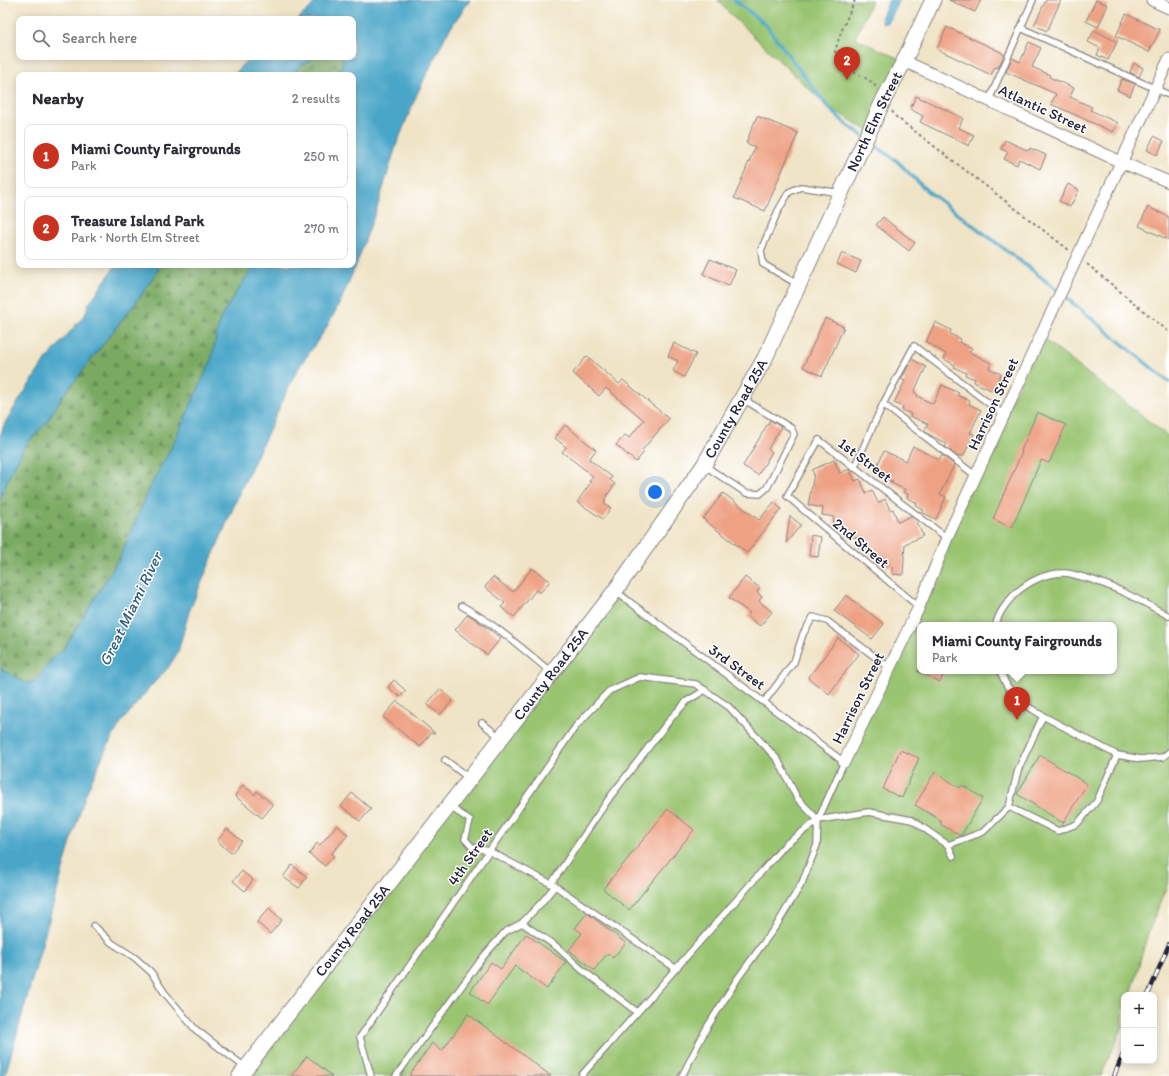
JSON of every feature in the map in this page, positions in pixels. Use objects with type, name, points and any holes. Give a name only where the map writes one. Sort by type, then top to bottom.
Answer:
[{"type":"main road","name":"North Elm Street","points":[[818,244],[884,98],[904,61],[933,0]]},
{"type":"main road","name":"County Road 25A","points":[[243,1072],[615,591],[704,466],[765,358],[818,244]]},
{"type":"street","points":[[1152,0],[1169,8]]},
{"type":"street","name":"Harrison Street","points":[[844,762],[919,607],[947,538],[1169,59]]},
{"type":"street","name":"Atlantic Street","points":[[904,61],[1121,162],[1169,182]]},
{"type":"lane","points":[[989,100],[1033,0]]},
{"type":"lane","points":[[1021,28],[1169,94]]},
{"type":"lane","points":[[799,285],[763,264],[761,250],[778,211],[789,192],[801,187],[841,193]]},
{"type":"lane","points":[[854,468],[883,404],[914,346],[1004,415]]},
{"type":"lane","points":[[704,466],[746,492],[760,494],[767,488],[794,434],[791,428],[787,425],[742,399]]},
{"type":"lane","points":[[883,404],[976,476]]},
{"type":"lane","name":"1st Street","points":[[787,496],[819,440],[947,538]]},
{"type":"lane","name":"2nd Street","points":[[787,496],[919,607]]},
{"type":"lane","points":[[996,622],[996,619],[1008,600],[1024,586],[1040,577],[1065,573],[1097,581],[1138,599],[1169,616]]},
{"type":"lane","name":"3rd Street","points":[[615,591],[844,762]]},
{"type":"lane","points":[[462,606],[497,629],[552,673]]},
{"type":"lane","points":[[764,702],[794,662],[803,634],[813,617],[827,621],[890,668]]},
{"type":"lane","points":[[1001,674],[1007,686],[1021,702],[1043,716],[1117,755],[1141,759],[1163,757],[1169,752]]},
{"type":"lane","name":"4th Street","points":[[371,1076],[360,1037],[576,726],[609,691],[640,677],[696,684],[705,690]]},
{"type":"lane","points":[[396,1076],[483,957],[506,932],[522,923],[542,902],[610,798],[672,717],[687,701],[705,690],[729,707],[778,760],[797,798],[818,820]]},
{"type":"lane","points":[[948,845],[983,832],[1009,806],[1018,770],[1043,716]]},
{"type":"lane","points":[[482,723],[502,738]]},
{"type":"lane","points":[[1009,806],[1058,830],[1077,824],[1097,801],[1117,755]]},
{"type":"lane","points":[[445,760],[470,779]]},
{"type":"lane","points":[[682,1076],[706,1029],[738,978],[778,923],[802,883],[817,845],[818,820],[844,762]]},
{"type":"lane","points":[[449,807],[470,820],[465,839],[472,846],[489,851],[553,885],[675,968]]},
{"type":"lane","points":[[581,1076],[786,844],[818,820],[869,812],[912,820],[948,845],[953,856]]},
{"type":"lane","points":[[522,923],[557,947],[581,969],[637,1012]]},
{"type":"lane","points":[[94,926],[112,943],[134,957],[151,972],[164,992],[195,1029],[243,1072]]},
{"type":"path","points":[[855,0],[835,50],[839,62],[854,73],[873,82],[896,116],[1077,256],[1169,332]]},
{"type":"green space","points":[[718,0],[872,0],[855,38],[904,61],[869,131],[827,106],[728,12]]},
{"type":"green space","points":[[311,60],[343,60],[340,72],[295,72],[300,66]]},
{"type":"green space","points":[[159,268],[252,268],[220,319],[211,361],[171,448],[151,485],[120,557],[63,650],[53,657],[38,679],[25,683],[0,668],[0,500],[4,487],[24,447],[46,423],[62,397],[140,297]]},
{"type":"green space","points":[[1041,337],[1169,437],[1169,880],[1147,936],[1132,992],[1121,992],[1121,1031],[1101,1076],[240,1076],[615,591],[844,762]]},
{"type":"water","points":[[317,0],[470,0],[447,33],[417,94],[396,146],[377,208],[356,265],[356,72],[340,72],[343,60],[356,60],[356,16],[301,16]]},
{"type":"water","points":[[889,0],[899,0],[889,22],[883,24],[881,18]]},
{"type":"water","points":[[249,60],[311,60],[300,66],[295,72],[236,72]]},
{"type":"water","points":[[114,268],[159,268],[140,297],[62,397],[46,423],[24,447],[4,487],[0,500],[0,436],[4,425],[42,365],[86,313],[88,305]]},
{"type":"water","name":"Great Miami River","points":[[252,268],[355,268],[339,305],[325,330],[296,372],[240,492],[189,612],[178,652],[168,668],[120,724],[106,749],[85,796],[5,1076],[0,1076],[0,668],[25,683],[32,682],[38,679],[53,657],[63,650],[120,557],[151,485],[171,448],[211,361],[220,319]]},
{"type":"building","points":[[949,0],[981,0],[975,12]]},
{"type":"building","points":[[1046,0],[1061,0],[1047,31],[1034,25]]},
{"type":"building","points":[[1096,0],[1108,5],[1098,27],[1086,21]]},
{"type":"building","points":[[1126,14],[1160,30],[1149,52],[1116,36]]},
{"type":"building","points":[[947,27],[1001,52],[1004,55],[998,68],[995,67],[991,75],[937,49]]},
{"type":"building","points":[[1094,30],[1117,42],[1108,60],[1097,55],[1100,48],[1088,42]]},
{"type":"building","points":[[1029,42],[1041,48],[1032,67],[1050,75],[1049,77],[1074,88],[1070,97],[1092,107],[1090,110],[1118,123],[1113,132],[1051,104],[1056,94],[1006,72],[1012,58],[1020,62]]},
{"type":"building","points":[[1134,63],[1143,68],[1139,77],[1130,72]]},
{"type":"building","points":[[1122,79],[1135,84],[1130,96],[1117,90]]},
{"type":"building","points":[[916,96],[963,118],[959,128],[974,135],[969,146],[920,122],[923,116],[910,109]]},
{"type":"building","points":[[757,116],[798,133],[765,211],[734,198],[755,147],[746,143]]},
{"type":"building","points":[[1154,136],[1164,141],[1157,155],[1147,150]]},
{"type":"building","points":[[1005,140],[1029,151],[1030,148],[1046,155],[1040,169],[1019,159],[1017,165],[1004,159],[1008,152],[1001,149]]},
{"type":"building","points":[[1068,184],[1079,190],[1070,207],[1059,201]]},
{"type":"building","points":[[1148,207],[1169,217],[1169,240],[1139,226]]},
{"type":"building","points":[[883,217],[915,243],[909,251],[876,225]]},
{"type":"building","points":[[842,253],[861,261],[856,273],[837,264]]},
{"type":"building","points":[[710,259],[736,270],[729,286],[703,274]]},
{"type":"building","points":[[825,318],[844,327],[822,376],[803,367]]},
{"type":"building","points":[[935,322],[951,330],[950,334],[961,339],[959,342],[972,348],[969,352],[991,363],[989,368],[1001,374],[993,391],[974,382],[975,379],[965,375],[966,373],[954,367],[955,365],[944,359],[946,354],[926,342]]},
{"type":"building","points":[[674,343],[696,354],[684,377],[673,371],[678,361],[668,356]]},
{"type":"building","points":[[587,356],[619,384],[623,380],[669,419],[642,450],[644,452],[636,462],[616,445],[625,435],[629,438],[644,420],[606,388],[599,396],[573,373]]},
{"type":"building","points":[[912,359],[926,367],[914,392],[918,395],[917,396],[933,404],[942,385],[959,393],[957,395],[970,401],[969,404],[981,410],[970,433],[974,434],[963,457],[959,455],[958,457],[945,447],[947,444],[924,431],[928,424],[910,416],[911,414],[902,410],[903,407],[894,403],[905,381],[901,379]]},
{"type":"building","points":[[1037,412],[1066,425],[1049,463],[1041,460],[1012,528],[993,519],[1022,452],[1021,451]]},
{"type":"building","points":[[770,420],[781,427],[768,449],[772,452],[758,475],[743,466]]},
{"type":"building","points":[[565,425],[596,450],[589,459],[612,477],[610,480],[615,484],[604,500],[606,501],[604,504],[611,508],[603,519],[577,502],[591,482],[589,481],[593,476],[562,452],[566,447],[555,438]]},
{"type":"building","points":[[913,446],[939,460],[942,455],[954,465],[940,494],[946,497],[936,519],[921,512],[924,510],[916,506],[917,503],[907,498],[908,494],[903,492],[906,490],[889,482],[893,481],[874,472],[884,451],[906,461]]},
{"type":"building","points":[[834,460],[840,473],[849,469],[855,481],[860,479],[866,493],[872,490],[878,503],[885,499],[890,510],[893,509],[898,522],[911,516],[916,520],[923,536],[905,544],[903,575],[892,574],[892,567],[883,565],[884,559],[870,556],[871,549],[858,547],[860,538],[845,536],[846,528],[833,526],[834,517],[822,515],[823,508],[808,505],[814,474],[812,470]]},
{"type":"building","points":[[723,493],[759,520],[774,502],[781,509],[747,553],[703,519]]},
{"type":"building","points":[[790,516],[801,525],[786,543]]},
{"type":"building","points":[[811,535],[821,537],[818,557],[809,556]]},
{"type":"building","points":[[532,568],[550,581],[540,593],[536,590],[514,617],[501,607],[505,603],[485,587],[493,577],[513,592]]},
{"type":"building","points":[[745,577],[760,588],[757,592],[762,597],[759,601],[772,612],[760,626],[747,616],[750,613],[729,598]]},
{"type":"building","points":[[846,595],[884,624],[872,639],[834,611]]},
{"type":"building","points":[[468,614],[501,638],[487,655],[455,630]]},
{"type":"building","points":[[838,638],[859,654],[829,694],[808,678]]},
{"type":"building","points":[[923,674],[944,674],[940,682]]},
{"type":"building","points":[[394,680],[406,691],[400,697],[388,687]]},
{"type":"building","points":[[440,689],[453,700],[440,715],[427,704]]},
{"type":"building","points":[[397,701],[435,733],[431,733],[420,747],[383,717]]},
{"type":"building","points":[[900,750],[919,758],[902,798],[883,789]]},
{"type":"building","points":[[1040,755],[1087,784],[1063,823],[1017,794]]},
{"type":"building","points":[[935,772],[960,788],[962,785],[983,798],[961,836],[940,824],[942,821],[915,805]]},
{"type":"building","points":[[243,785],[255,795],[257,791],[273,805],[262,818],[235,796]]},
{"type":"building","points":[[352,793],[371,809],[360,821],[341,806]]},
{"type":"building","points":[[668,809],[694,830],[629,910],[603,889]]},
{"type":"building","points":[[337,825],[348,835],[331,854],[334,856],[325,866],[309,854],[317,843],[320,845]]},
{"type":"building","points":[[227,829],[242,841],[231,853],[217,841]]},
{"type":"building","points":[[292,865],[307,877],[299,888],[283,877]]},
{"type":"building","points":[[242,871],[253,880],[245,891],[233,881]]},
{"type":"building","points":[[269,908],[282,920],[270,934],[257,922]]},
{"type":"building","points":[[587,913],[626,943],[613,958],[608,953],[594,970],[569,950],[582,933],[575,928]]},
{"type":"building","points":[[526,934],[566,962],[547,989],[515,966],[487,1005],[470,992],[491,962],[501,969]]},
{"type":"building","points":[[468,1014],[551,1076],[409,1076],[432,1043],[442,1051]]},
{"type":"building","points":[[307,1056],[332,1076],[291,1076]]},
{"type":"waterway","points":[[734,0],[765,24],[827,106],[845,123],[863,136]]},
{"type":"waterway","points":[[869,141],[897,161],[926,190],[1031,269],[1169,382]]},
{"type":"railway","points":[[1149,992],[1169,944]]},
{"type":"railway","points":[[1114,1076],[1121,1059]]},
{"type":"place","name":"Treasure Island Park","points":[[847,80]]},
{"type":"place","name":"Miami County Fairgrounds","points":[[1017,720]]}]
